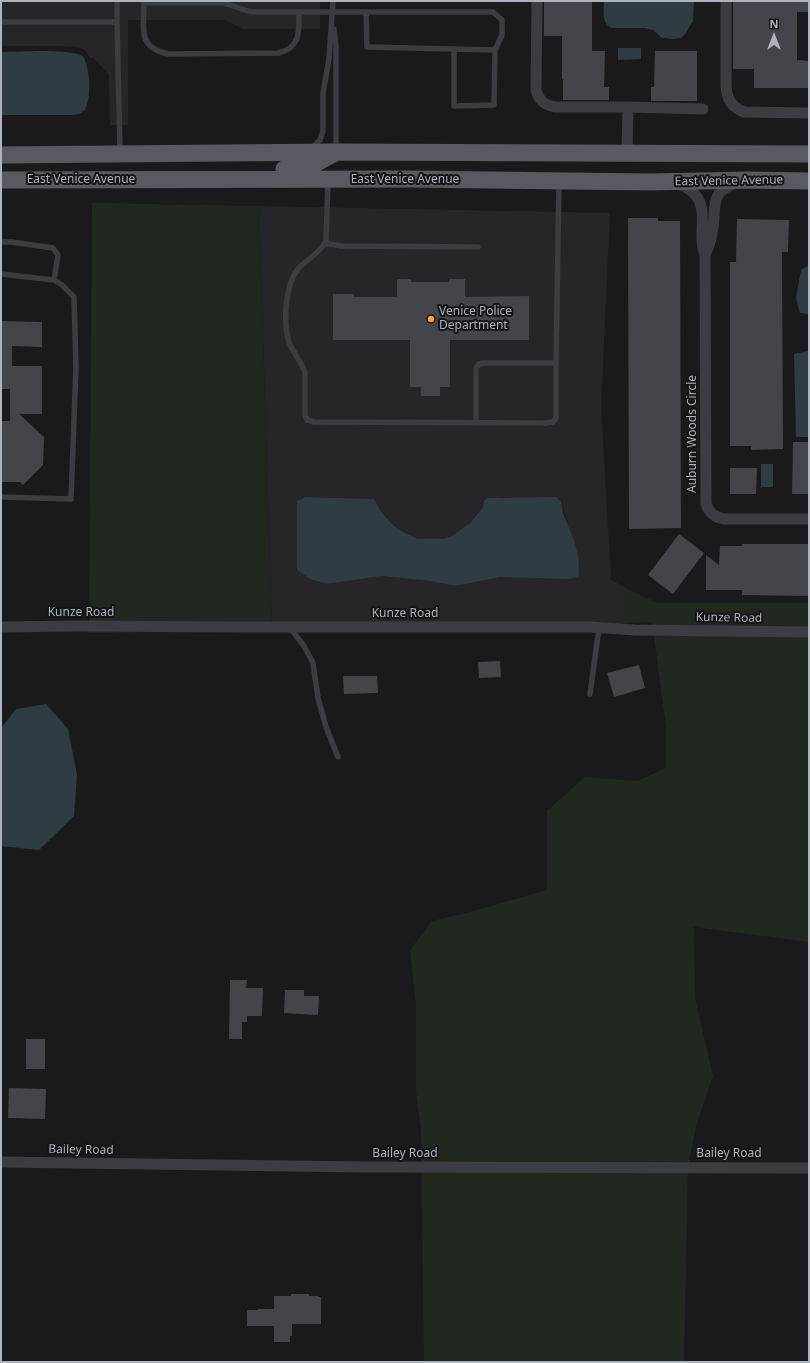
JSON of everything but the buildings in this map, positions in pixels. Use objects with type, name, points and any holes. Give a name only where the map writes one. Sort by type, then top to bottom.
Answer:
[{"type":"main road","points":[[117,180],[160,170],[309,167],[336,152]]},
{"type":"main road","points":[[1,154],[336,152],[809,154]]},
{"type":"main road","name":"East Venice Avenue","points":[[1,180],[809,181]]},
{"type":"street","points":[[537,1],[536,90],[541,101],[555,108],[628,107],[703,109]]},
{"type":"street","points":[[726,1],[726,86],[731,104],[734,108],[744,112],[809,113]]},
{"type":"street","points":[[627,154],[628,107]]},
{"type":"street","name":"Auburn Woods Circle","points":[[705,255],[712,236],[714,202],[716,197],[724,188],[747,180]]},
{"type":"street","name":"Auburn Woods Circle","points":[[650,182],[680,184],[693,192],[702,207],[702,246],[705,255],[707,507],[713,515],[725,519],[809,519]]},
{"type":"street","name":"Kunze Road","points":[[1,627],[599,628],[635,630],[809,632]]},
{"type":"street","name":"Bailey Road","points":[[1,1162],[363,1167],[809,1168]]},
{"type":"lane","points":[[116,1],[120,154]]},
{"type":"lane","points":[[287,153],[312,148],[320,140],[322,133],[323,92],[329,60],[333,1]]},
{"type":"lane","points":[[299,12],[298,39],[286,52],[280,53],[169,54],[153,49],[145,40],[144,35],[144,3],[224,3],[251,12],[299,12],[493,12],[502,20],[502,35],[495,50],[494,105],[454,106],[454,50]]},
{"type":"lane","points":[[333,12],[336,46],[336,152]]},
{"type":"lane","points":[[366,12],[366,47],[495,50]]},
{"type":"lane","points":[[1,22],[117,22]]},
{"type":"lane","points":[[326,244],[328,180]]},
{"type":"lane","points":[[478,247],[341,246],[326,244],[304,262],[295,273],[287,300],[287,333],[289,342],[305,372],[305,415],[307,420],[314,422],[552,422],[556,418],[559,181]]},
{"type":"lane","points":[[1,242],[12,242],[53,248],[58,255],[54,280]]},
{"type":"lane","points":[[1,274],[54,280],[62,284],[74,297],[76,368],[72,499],[1,497]]},
{"type":"lane","points":[[476,422],[476,368],[479,364],[556,363]]},
{"type":"lane","points":[[290,627],[304,646],[313,663],[318,698],[326,727],[338,757]]},
{"type":"lane","points":[[590,694],[599,628]]},
{"type":"shaded area","points":[[1,1],[320,1],[320,29],[243,29],[225,20],[128,20],[128,125],[110,125],[109,74],[93,58],[90,58],[86,51],[78,47],[1,46]]},
{"type":"shaded area","points":[[604,1],[694,1],[693,21],[681,38],[673,39],[662,38],[653,30],[645,28],[612,28],[608,26],[605,20]]},
{"type":"shaded area","points":[[618,48],[641,48],[641,59],[618,60]]},
{"type":"shaded area","points":[[55,51],[83,56],[89,75],[89,97],[85,110],[79,114],[73,115],[1,115],[1,52]]},
{"type":"shaded area","points":[[92,203],[259,206],[272,630],[89,633]]},
{"type":"shaded area","points":[[259,206],[610,213],[601,406],[611,580],[624,587],[624,623],[390,629],[272,630]],"holes":[[[304,497],[374,499],[382,513],[394,526],[418,539],[443,539],[453,535],[471,522],[483,507],[501,497],[561,502],[578,556],[520,577],[501,577],[455,586],[430,581],[382,576],[327,584],[310,579],[297,570],[297,501]]]},
{"type":"shaded area","points":[[809,265],[809,314],[800,313],[796,298],[801,270]]},
{"type":"shaded area","points":[[809,350],[809,437],[796,437],[794,354]]},
{"type":"shaded area","points":[[761,464],[773,464],[773,487],[761,487]]},
{"type":"shaded area","points":[[304,497],[374,499],[382,513],[394,526],[407,534],[418,539],[443,539],[453,535],[471,522],[483,507],[484,501],[488,498],[556,497],[561,502],[563,513],[574,540],[578,556],[579,576],[570,579],[501,577],[455,586],[430,581],[382,576],[327,584],[310,579],[297,570],[297,501]]},
{"type":"shaded area","points":[[624,587],[657,603],[809,603],[809,942],[694,927],[695,997],[713,1076],[696,1126],[688,1168],[684,1362],[424,1362],[421,1130],[416,1092],[416,1005],[410,950],[432,921],[470,912],[547,890],[547,811],[585,777],[637,781],[666,768],[666,726],[652,622],[624,623]]},
{"type":"shaded area","points":[[46,704],[68,729],[77,775],[74,816],[39,850],[1,846],[1,728],[16,709]]},
{"type":"place","name":"Venice Police Department","points":[[431,319]]}]
